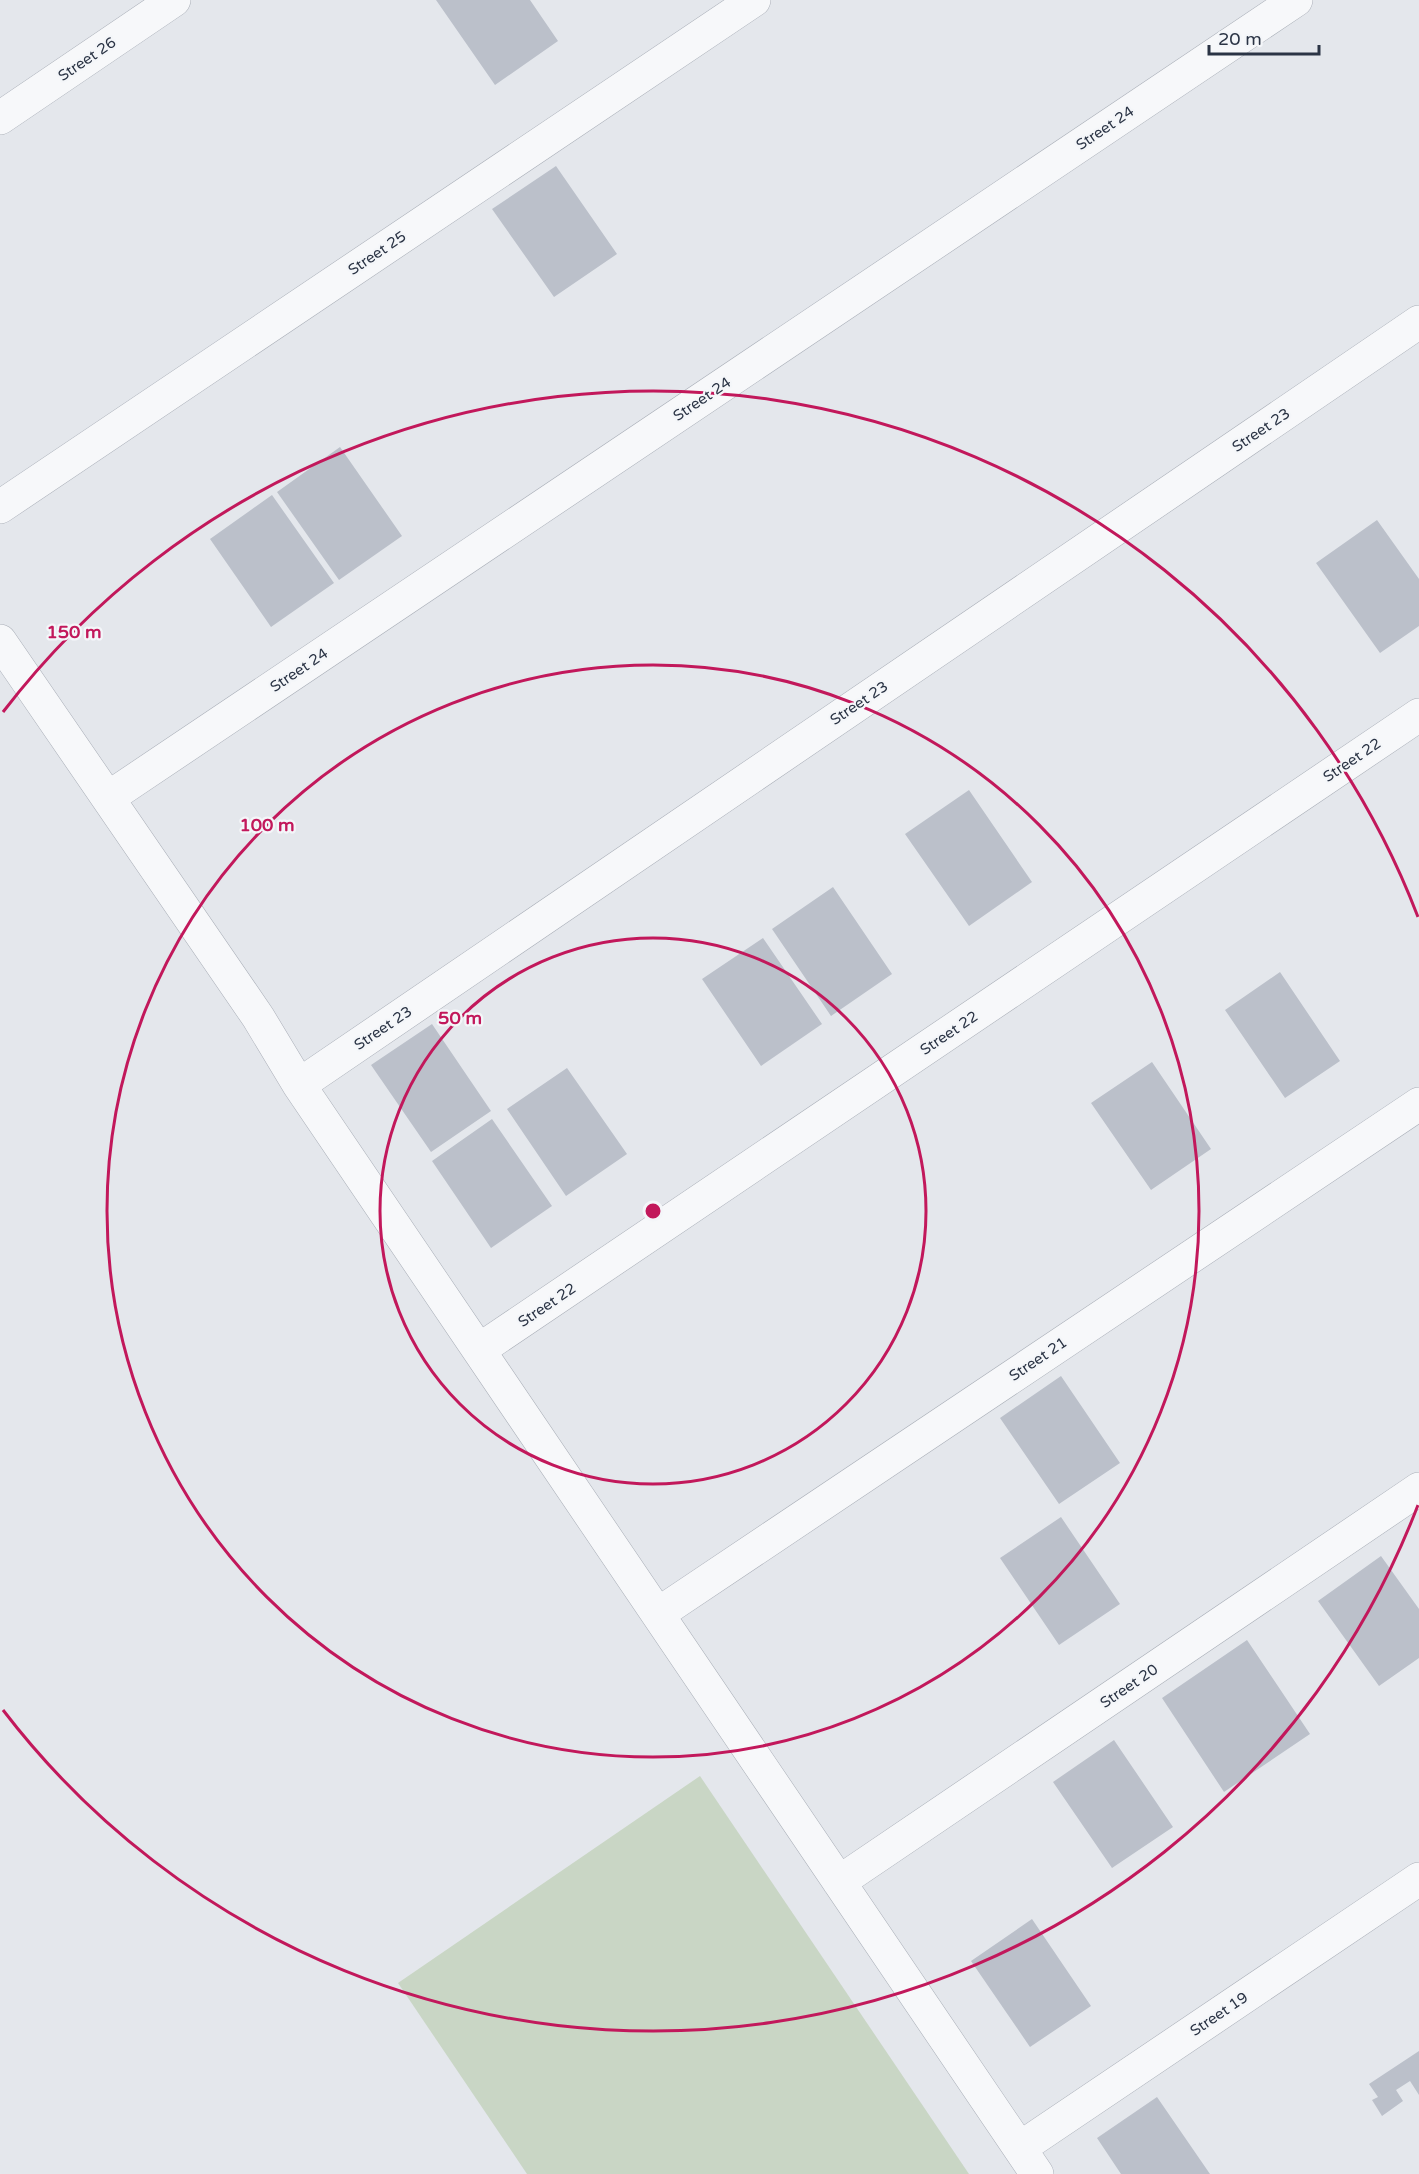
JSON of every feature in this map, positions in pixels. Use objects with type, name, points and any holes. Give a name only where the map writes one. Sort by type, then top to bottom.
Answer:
[{"type":"street","name":"Street 26","points":[[0,117],[174,0]]},
{"type":"street","name":"Street 25","points":[[0,507],[754,0]]},
{"type":"street","name":"Street 24","points":[[108,798],[1296,0]]},
{"type":"street","name":"Street 23","points":[[299,1085],[1419,322]]},
{"type":"street","points":[[0,641],[258,1017],[299,1085],[1028,2161]]},
{"type":"street","name":"Street 22","points":[[479,1350],[1419,715]]},
{"type":"street","name":"Street 21","points":[[658,1614],[1419,1104]]},
{"type":"street","name":"Street 20","points":[[839,1882],[1419,1489]]},
{"type":"street","name":"Street 19","points":[[1028,2161],[1419,1879]]},
{"type":"green space","points":[[700,1776],[969,2174],[527,2174],[398,1983]]},
{"type":"building","points":[[436,0],[530,0],[558,41],[495,85]]},
{"type":"building","points":[[556,166],[617,254],[554,297],[492,209]]},
{"type":"building","points":[[340,447],[402,536],[339,580],[277,492]]},
{"type":"building","points":[[272,495],[334,583],[271,627],[210,539]]},
{"type":"building","points":[[1377,520],[1419,579],[1419,626],[1380,653],[1316,563]]},
{"type":"building","points":[[969,790],[1032,882],[969,926],[905,834]]},
{"type":"building","points":[[833,887],[892,974],[831,1016],[772,929]]},
{"type":"building","points":[[763,938],[822,1024],[761,1066],[702,979]]},
{"type":"building","points":[[1280,972],[1340,1061],[1285,1098],[1225,1010]]},
{"type":"building","points":[[432,1024],[491,1111],[431,1152],[371,1065]]},
{"type":"building","points":[[1152,1062],[1211,1149],[1151,1190],[1091,1103]]},
{"type":"building","points":[[567,1068],[627,1154],[566,1196],[507,1109]]},
{"type":"building","points":[[492,1119],[552,1206],[491,1248],[432,1161]]},
{"type":"building","points":[[1061,1376],[1120,1463],[1059,1504],[1000,1418]]},
{"type":"building","points":[[1061,1517],[1120,1604],[1059,1645],[1000,1558]]},
{"type":"building","points":[[1381,1556],[1419,1609],[1419,1658],[1379,1686],[1318,1601]]},
{"type":"building","points":[[1247,1640],[1310,1734],[1224,1792],[1162,1698]]},
{"type":"building","points":[[1114,1740],[1173,1827],[1112,1868],[1053,1782]]},
{"type":"building","points":[[1032,1919],[1091,2006],[1030,2047],[971,1961]]},
{"type":"building","points":[[1419,2051],[1419,2095],[1410,2081],[1396,2090],[1403,2101],[1382,2116],[1372,2100],[1378,2097],[1369,2084]]},
{"type":"building","points":[[1157,2097],[1210,2174],[1121,2174],[1097,2138]]}]
